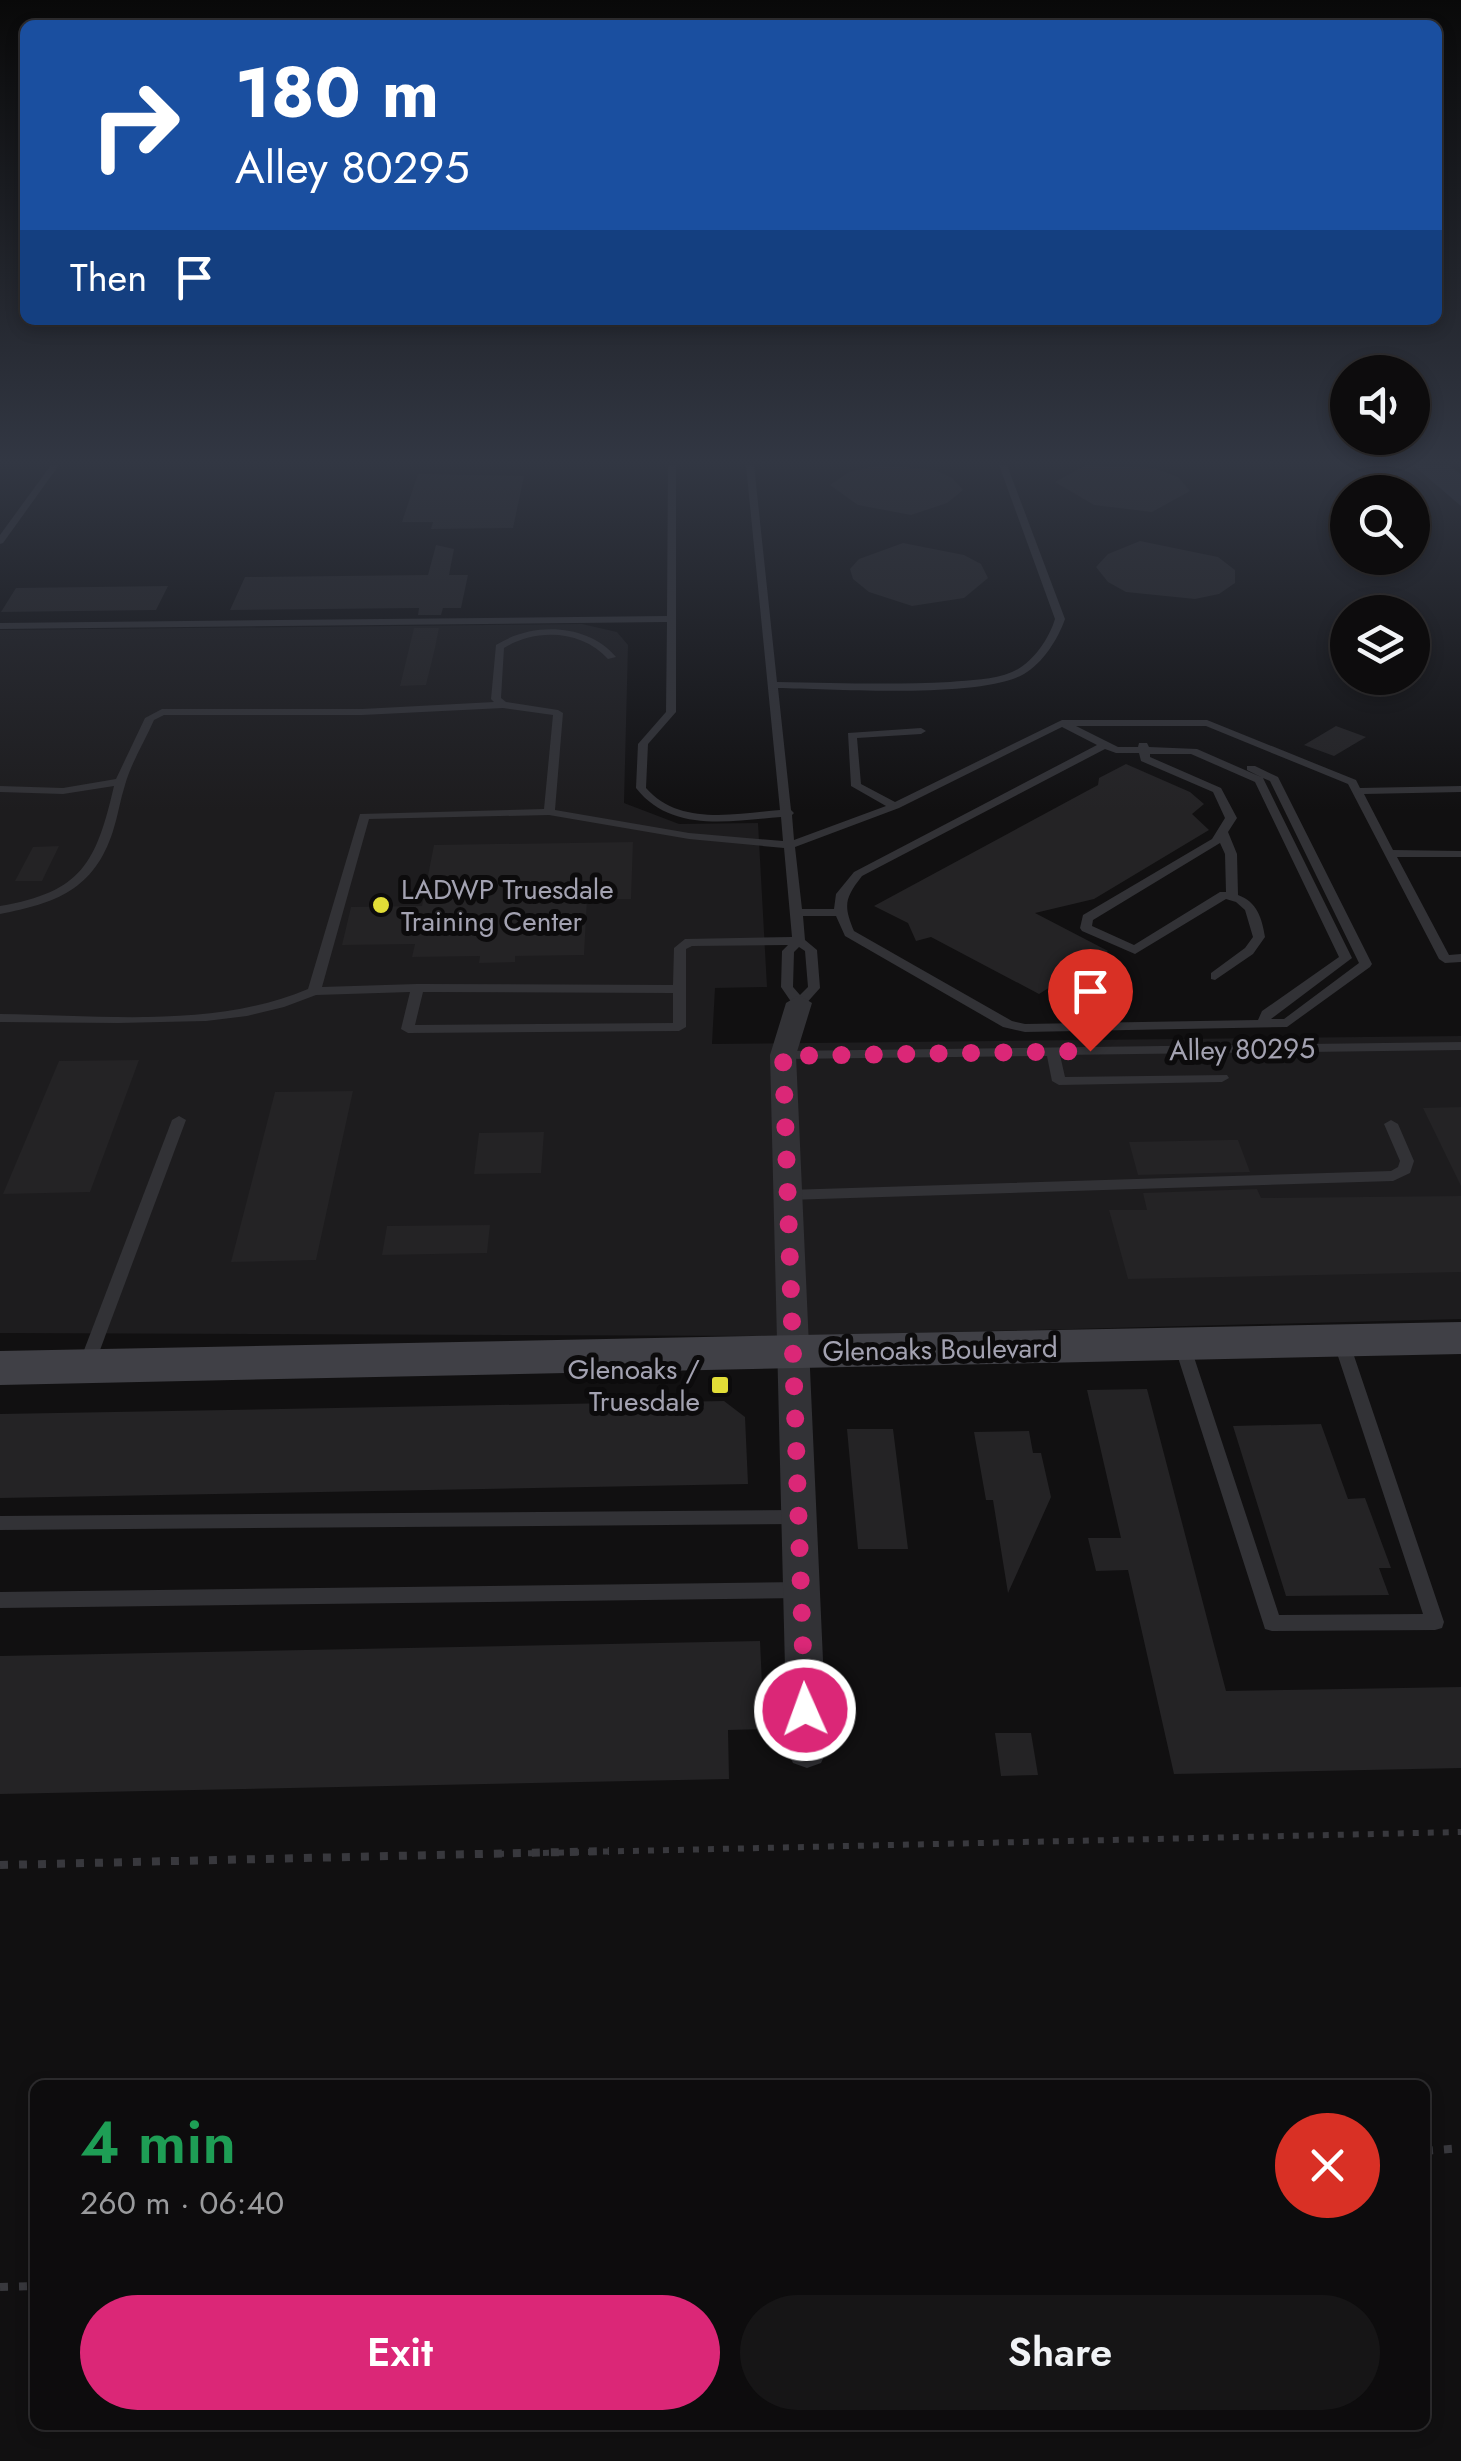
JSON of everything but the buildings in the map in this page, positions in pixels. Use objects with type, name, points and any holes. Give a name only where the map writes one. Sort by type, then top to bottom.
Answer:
[{"type":"main road","name":"Glenoaks Boulevard","points":[[0,1368],[1461,1338]]},
{"type":"street","points":[[799,1003],[783,1056],[807,1750]]},
{"type":"lane","points":[[671,580],[671,712],[642,744],[643,793],[660,806],[686,814],[788,814]]},
{"type":"lane","points":[[763,580],[799,942]]},
{"type":"lane","points":[[774,685],[986,682],[1025,668],[1054,635],[1060,620],[1045,580]]},
{"type":"lane","points":[[0,626],[671,619]]},
{"type":"lane","points":[[503,706],[496,699],[496,656],[504,642],[519,635],[546,633],[594,640],[611,657]]},
{"type":"lane","points":[[0,910],[34,906],[72,890],[104,844],[120,782],[150,718],[162,712],[362,712],[503,706],[558,713],[549,812]]},
{"type":"lane","points":[[314,991],[364,816],[549,812],[689,836],[791,845],[894,806],[1062,724],[1206,723],[1352,782],[1445,958],[1461,958]]},
{"type":"lane","points":[[1062,724],[1104,745],[1193,751],[1258,780],[1346,958],[1268,1014],[1262,1024]]},
{"type":"lane","points":[[1077,731],[1144,748],[1198,745],[1274,778],[1366,964],[1286,1023],[1025,1028],[1008,1024],[849,933],[840,912],[842,894],[858,874],[1104,745]]},
{"type":"lane","points":[[894,806],[856,786],[852,735],[921,732]]},
{"type":"lane","points":[[1144,748],[1145,758],[1217,790],[1231,818],[1216,841],[1087,918],[1086,928],[1119,947],[1135,950],[1224,895],[1232,896],[1254,909],[1259,937],[1249,951],[1215,976]]},
{"type":"lane","points":[[0,789],[63,791],[120,782]]},
{"type":"lane","points":[[1356,791],[1461,789]]},
{"type":"lane","points":[[1222,832],[1230,854],[1232,896]]},
{"type":"lane","points":[[1391,853],[1461,854]]},
{"type":"lane","points":[[796,913],[840,912]]},
{"type":"lane","points":[[417,988],[408,1028],[679,1027],[680,948],[689,942],[799,942],[811,950],[814,988],[799,1003],[787,987],[788,951],[799,942]]},
{"type":"lane","points":[[0,1018],[222,1016],[293,1003],[314,991],[679,989]]},
{"type":"lane","name":"Alley 80295","points":[[783,1056],[1461,1046]]},
{"type":"lane","points":[[1052,1052],[1059,1082],[1222,1078]]},
{"type":"lane","points":[[86,1366],[179,1120]]},
{"type":"lane","points":[[787,1194],[1393,1176],[1405,1170],[1407,1160],[1391,1124]]},
{"type":"lane","points":[[1182,1344],[1272,1624],[1435,1622],[1340,1341]]},
{"type":"lane","points":[[0,1523],[798,1516]]},
{"type":"lane","points":[[0,1600],[801,1590]]},
{"type":"path","points":[[0,1865],[1461,1832]]},
{"type":"path","points":[[1430,2151],[1461,2148]]},
{"type":"path","points":[[0,2287],[30,2286]]},
{"type":"shaded area","points":[[582,624],[617,632],[628,645],[624,803],[679,824],[758,823],[767,987],[715,988],[712,1044],[1461,1036],[1461,1319],[797,1336],[0,1333],[0,630]]},
{"type":"place","name":"LADWP Truesdale Training Center","points":[[381,905]]},
{"type":"place","name":"Glenoaks / Truesdale","points":[[720,1385]]},
{"type":"route","points":[[805,1710],[783,1056],[1090,1051]]}]
